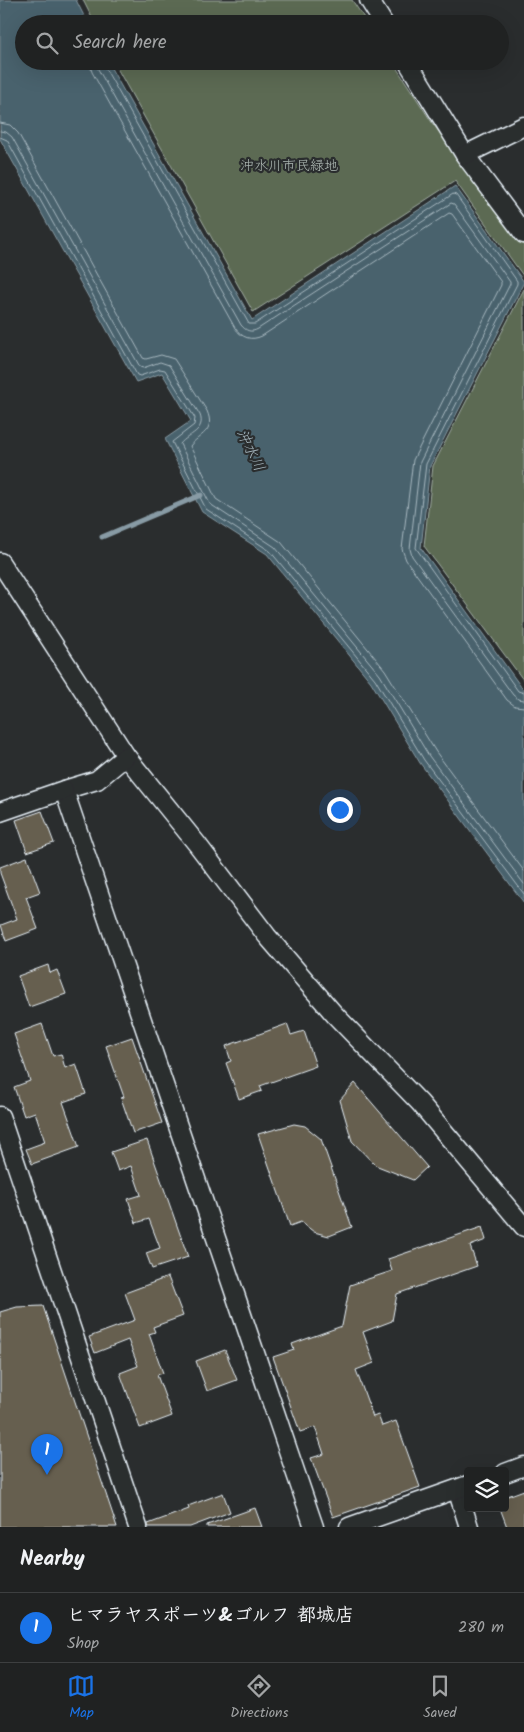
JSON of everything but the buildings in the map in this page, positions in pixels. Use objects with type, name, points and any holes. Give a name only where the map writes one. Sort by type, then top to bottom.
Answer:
[{"type":"street","points":[[369,0],[378,15]]},
{"type":"street","points":[[413,70],[465,155],[524,234]]},
{"type":"street","points":[[465,155],[524,126]]},
{"type":"street","points":[[0,562],[126,756],[197,844],[267,936],[335,1015],[420,1103],[524,1227]]},
{"type":"street","points":[[0,812],[97,780],[126,756]]},
{"type":"street","points":[[64,790],[314,1527]]},
{"type":"street","points":[[0,1116],[138,1527]]},
{"type":"street","points":[[509,1472],[524,1466]]},
{"type":"street","points":[[349,1527],[462,1487],[470,1527]]},
{"type":"green space","points":[[83,0],[352,0],[362,15],[90,15]]},
{"type":"green space","name":"沖水川市民緑地","points":[[118,70],[398,70],[433,124],[524,244],[524,277],[455,181],[253,312]]},
{"type":"green space","points":[[524,289],[524,681],[424,546],[433,466]]},
{"type":"water","name":"沖水川","points":[[0,0],[76,0],[84,15],[15,15],[15,70],[112,70],[252,320],[455,186],[524,282],[430,466],[421,548],[524,691],[524,903],[420,763],[371,682],[267,554],[202,512],[165,439],[191,421],[162,373],[136,382],[0,139]]},
{"type":"waterway","points":[[102,537],[201,495]]},
{"type":"place","name":"ヒマラヤスポーツ&ゴルフ 都城店","points":[[47,1475]]}]
